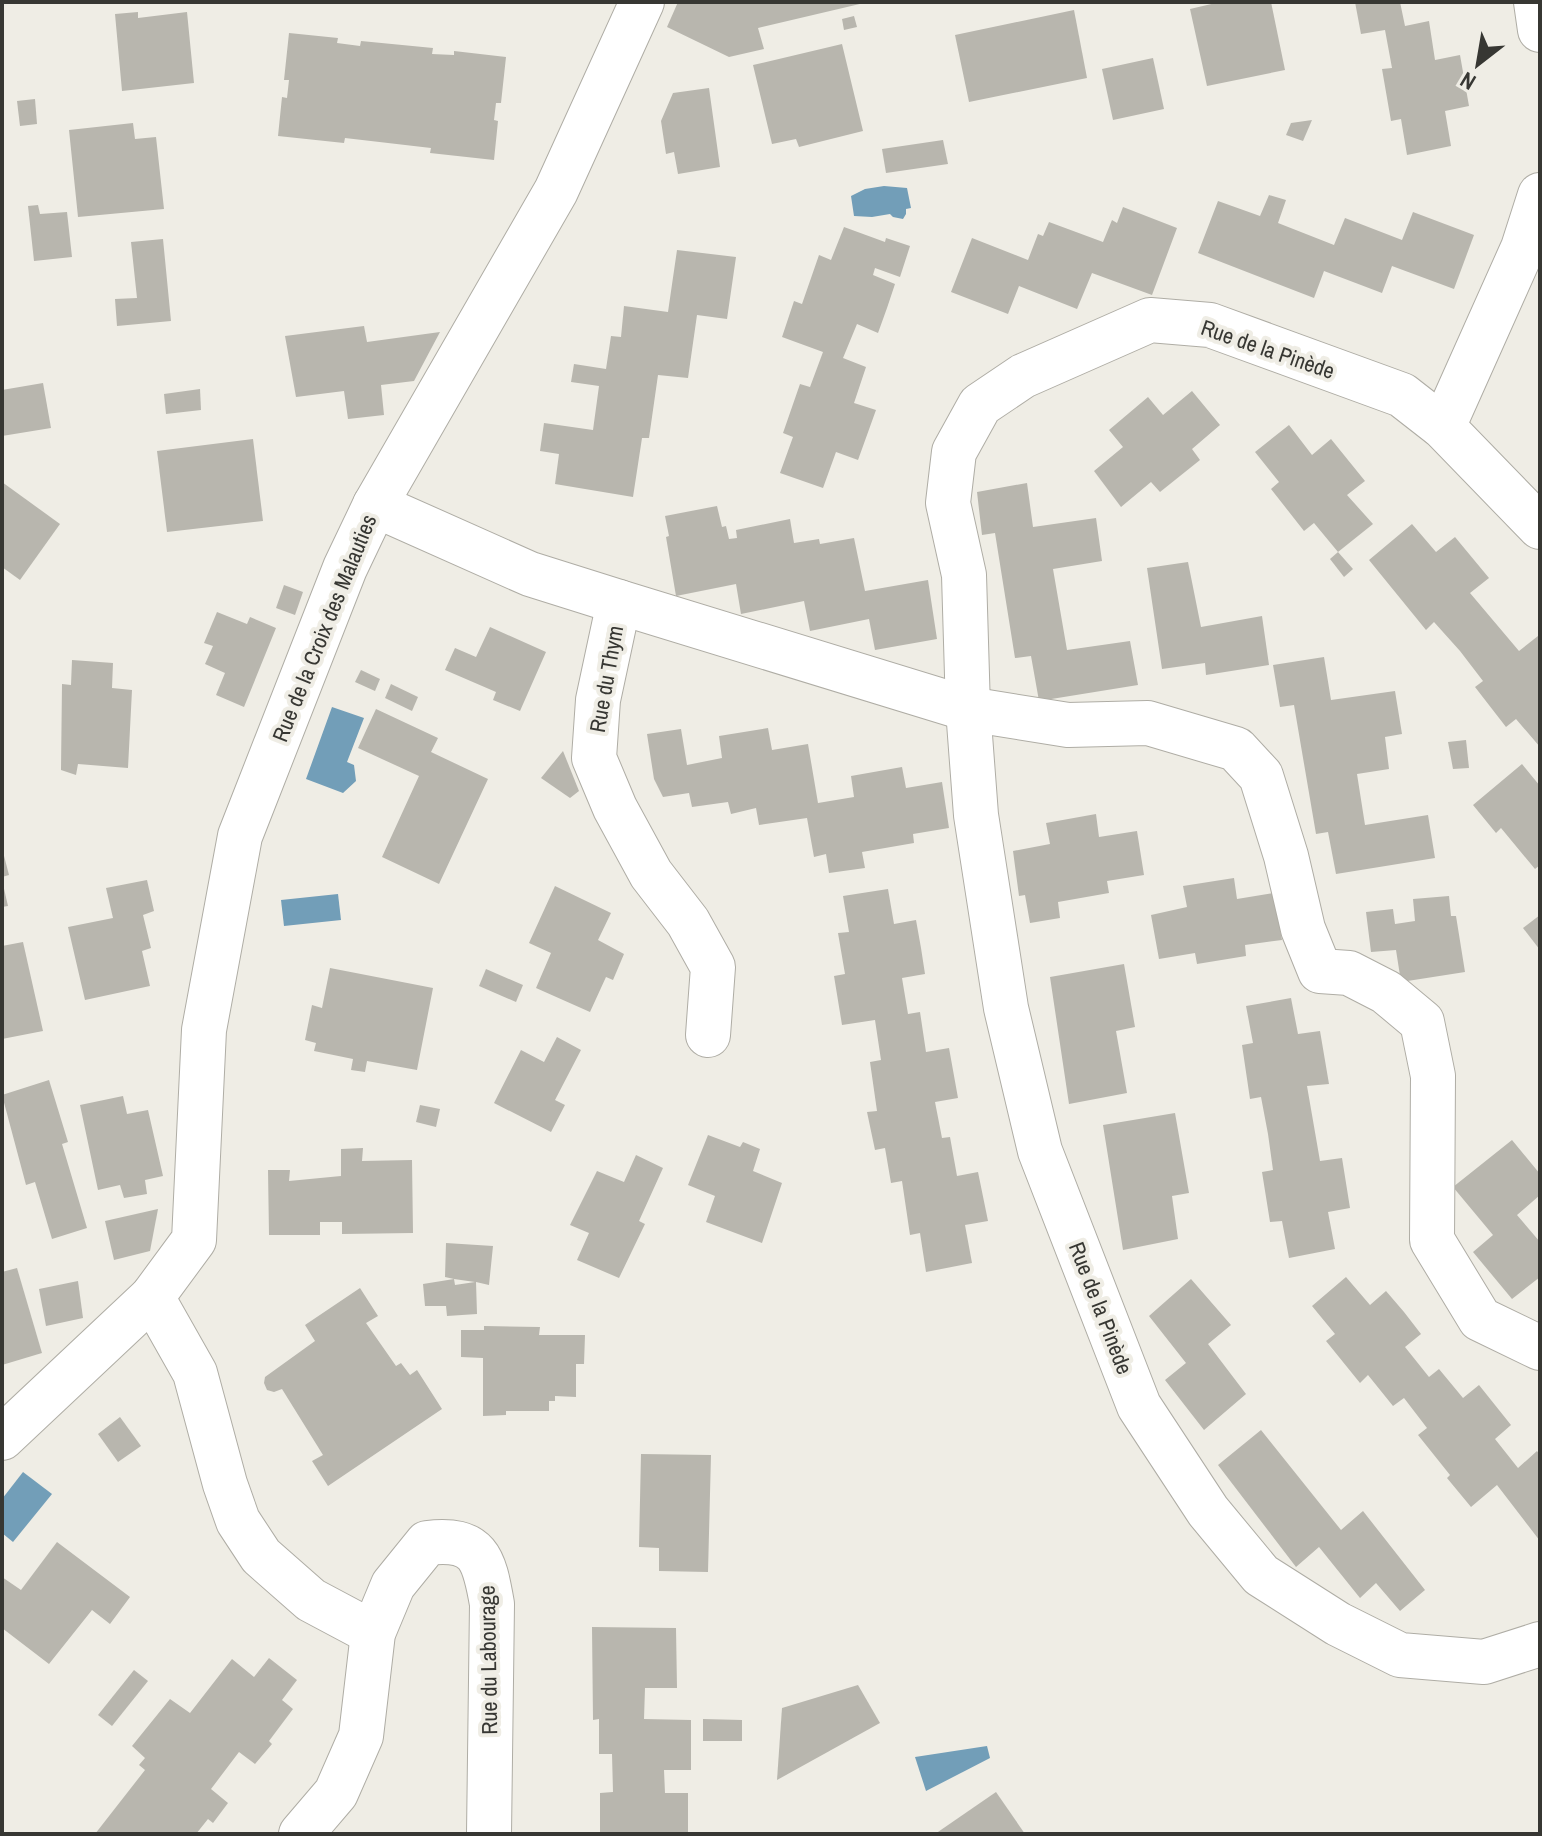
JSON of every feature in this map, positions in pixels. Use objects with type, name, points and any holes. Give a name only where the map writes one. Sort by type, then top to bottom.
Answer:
[{"type":"street","name":"Rue de la Croix des Malauties","points":[[2,1438],[152,1297],[194,1240],[204,1030],[240,836],[345,568],[375,505],[556,191],[642,2]]},
{"type":"street","points":[[1536,2],[1540,30]]},
{"type":"street","points":[[1443,427],[1523,248],[1540,195]]},
{"type":"street","name":"Rue de la Pinède","points":[[1540,527],[1443,427],[1402,395],[1210,325],[1150,320],[1023,376],[980,405],[954,452],[948,503],[964,575],[968,709],[981,845],[1006,1008],[1040,1151],[1139,1406],[1208,1511],[1261,1575],[1338,1624],[1400,1655],[1484,1662],[1540,1644]]},
{"type":"street","name":"Rue du Thym","points":[[375,505],[530,574],[619,602],[598,700],[594,758],[615,808],[651,874],[688,922],[713,967],[708,1035]]},
{"type":"street","points":[[619,602],[968,709],[1068,725],[1148,723],[1236,749],[1261,776],[1286,856],[1303,929],[1320,971],[1349,973],[1386,992],[1422,1022],[1433,1076],[1432,1240],[1480,1319],[1540,1348]]},
{"type":"street","points":[[152,1297],[195,1373],[238,1521],[261,1556],[311,1600],[373,1633]]},
{"type":"street","name":"Rue du Labourage","points":[[301,1834],[336,1793],[361,1736],[373,1633],[393,1585],[427,1543],[450,1540],[472,1547],[486,1568],[492,1604],[489,1834]]},
{"type":"water","points":[[884,186],[907,188],[911,208],[906,209],[903,219],[890,214],[854,216],[851,196],[865,189]]},
{"type":"water","points":[[332,707],[364,718],[347,762],[354,765],[356,781],[343,793],[306,779]]},
{"type":"water","points":[[338,894],[341,920],[284,926],[281,900]]},
{"type":"water","points":[[23,1472],[52,1494],[13,1542],[2,1533],[2,1499]]},
{"type":"water","points":[[987,1746],[990,1758],[926,1791],[915,1757]]},
{"type":"building","points":[[678,2],[864,3],[758,28],[764,49],[729,57],[667,27]]},
{"type":"building","points":[[1220,2],[1271,2],[1285,70],[1207,86],[1190,9]]},
{"type":"building","points":[[1355,2],[1400,2],[1405,26],[1429,21],[1435,60],[1460,55],[1469,106],[1445,111],[1451,146],[1407,155],[1401,119],[1391,121],[1382,69],[1392,68],[1385,30],[1361,34]]},
{"type":"building","points":[[1074,10],[1087,78],[969,102],[955,35]]},
{"type":"building","points":[[138,12],[138,18],[187,12],[194,83],[122,91],[115,14]]},
{"type":"building","points":[[854,16],[857,27],[844,30],[842,19]]},
{"type":"building","points":[[289,33],[338,38],[337,43],[360,46],[361,41],[433,48],[432,54],[454,55],[454,51],[506,57],[501,103],[496,103],[494,120],[498,121],[494,160],[430,153],[431,148],[345,138],[344,143],[278,136],[282,97],[287,98],[289,80],[284,80]]},
{"type":"building","points":[[842,44],[863,131],[799,147],[796,139],[772,144],[753,65]]},
{"type":"building","points":[[1153,58],[1164,109],[1113,120],[1102,69]]},
{"type":"building","points":[[709,88],[720,167],[678,174],[674,152],[666,154],[661,121],[673,93]]},
{"type":"building","points":[[35,99],[37,124],[20,126],[17,101]]},
{"type":"building","points":[[1312,120],[1303,141],[1286,135],[1291,123]]},
{"type":"building","points":[[133,123],[135,139],[156,137],[164,209],[78,217],[69,130]]},
{"type":"building","points":[[943,140],[948,164],[886,173],[882,149]]},
{"type":"building","points":[[1269,195],[1286,200],[1278,223],[1334,245],[1345,218],[1402,240],[1413,212],[1474,235],[1454,289],[1392,266],[1382,293],[1324,271],[1314,298],[1198,253],[1218,201],[1260,216]]},
{"type":"building","points":[[38,205],[40,214],[67,212],[72,257],[34,261],[28,206]]},
{"type":"building","points":[[1123,207],[1177,228],[1152,295],[1092,273],[1077,309],[1019,286],[1008,314],[951,292],[972,238],[1028,260],[1038,234],[1043,236],[1049,222],[1103,242],[1112,220],[1117,223]]},
{"type":"building","points":[[844,227],[885,242],[886,238],[910,246],[900,277],[875,268],[873,275],[895,284],[887,308],[878,333],[857,324],[843,358],[866,367],[854,403],[876,410],[858,460],[836,452],[823,488],[780,473],[793,437],[783,433],[800,384],[810,387],[823,352],[782,337],[794,301],[802,304],[819,255],[831,260]]},
{"type":"building","points":[[163,239],[171,321],[117,326],[115,299],[137,298],[131,242]]},
{"type":"building","points":[[677,250],[736,257],[727,319],[697,315],[688,378],[658,375],[649,438],[642,438],[633,497],[555,484],[559,454],[540,451],[544,423],[593,430],[599,386],[571,382],[574,364],[606,369],[611,336],[621,337],[624,306],[668,312]]},
{"type":"building","points":[[364,326],[367,342],[440,332],[414,381],[381,385],[384,415],[348,419],[344,391],[296,397],[285,336]]},
{"type":"building","points":[[43,383],[51,428],[2,436],[2,390]]},
{"type":"building","points":[[200,389],[201,410],[166,414],[164,394]]},
{"type":"building","points":[[1192,391],[1220,425],[1192,449],[1200,460],[1160,492],[1151,482],[1121,507],[1094,471],[1123,447],[1109,430],[1148,397],[1163,415]]},
{"type":"building","points":[[1289,425],[1312,455],[1331,439],[1365,481],[1347,495],[1373,524],[1338,552],[1314,523],[1304,531],[1271,489],[1279,482],[1255,452]]},
{"type":"building","points":[[253,439],[263,521],[167,532],[157,451]]},
{"type":"building","points":[[2,482],[60,524],[20,580],[2,567]]},
{"type":"building","points":[[1027,483],[1033,527],[1096,518],[1102,561],[1053,569],[1067,650],[1130,641],[1138,685],[1039,701],[1031,656],[1015,658],[995,533],[982,535],[977,492]]},
{"type":"building","points":[[717,506],[722,527],[726,526],[729,539],[737,538],[736,530],[790,519],[794,543],[819,539],[820,544],[854,538],[865,591],[928,580],[937,639],[875,650],[869,619],[810,631],[804,601],[741,614],[736,584],[676,596],[665,516]]},
{"type":"building","points":[[1412,524],[1436,552],[1455,537],[1489,578],[1470,593],[1519,651],[1538,636],[1540,639],[1540,747],[1516,719],[1506,727],[1475,687],[1483,681],[1460,651],[1434,622],[1426,630],[1369,560]]},
{"type":"building","points":[[1338,552],[1353,569],[1344,577],[1330,559]]},
{"type":"building","points":[[1188,562],[1201,627],[1262,616],[1269,665],[1206,675],[1205,663],[1162,669],[1147,568]]},
{"type":"building","points":[[284,585],[303,592],[295,615],[276,608]]},
{"type":"building","points":[[217,612],[247,624],[250,617],[276,628],[244,707],[216,695],[225,673],[205,664],[213,646],[204,643]]},
{"type":"building","points":[[490,627],[546,652],[520,711],[493,700],[496,692],[445,670],[455,648],[476,657]]},
{"type":"building","points":[[1324,657],[1331,700],[1395,691],[1402,734],[1385,737],[1389,769],[1357,774],[1365,825],[1428,815],[1435,858],[1336,874],[1328,832],[1316,834],[1294,705],[1280,707],[1273,665]]},
{"type":"building","points":[[72,660],[113,663],[112,688],[132,690],[128,768],[78,764],[76,775],[61,770],[62,684],[71,685]]},
{"type":"building","points":[[361,670],[380,679],[375,691],[355,682]]},
{"type":"building","points":[[391,684],[418,697],[412,711],[385,698]]},
{"type":"building","points":[[376,709],[438,738],[431,752],[488,779],[439,884],[382,857],[419,776],[358,748]]},
{"type":"building","points":[[768,728],[772,750],[808,744],[818,803],[854,797],[851,776],[902,767],[906,788],[942,782],[949,828],[913,834],[914,843],[862,852],[865,868],[829,873],[826,854],[814,857],[807,818],[759,825],[756,808],[731,814],[728,802],[692,807],[689,793],[663,797],[654,779],[647,734],[681,729],[687,765],[722,758],[719,736]]},
{"type":"building","points":[[1466,740],[1469,768],[1453,769],[1448,742]]},
{"type":"building","points":[[563,751],[579,791],[570,798],[541,778]]},
{"type":"building","points":[[1522,764],[1540,786],[1540,865],[1535,869],[1501,828],[1496,833],[1473,805]]},
{"type":"building","points":[[1096,814],[1099,837],[1137,831],[1144,875],[1107,881],[1109,893],[1058,902],[1060,918],[1030,923],[1025,895],[1019,896],[1013,851],[1050,844],[1046,823]]},
{"type":"building","points":[[2,848],[9,875],[2,877]]},
{"type":"building","points":[[1234,878],[1237,899],[1274,893],[1282,940],[1245,945],[1246,956],[1197,964],[1195,953],[1159,959],[1151,915],[1187,907],[1183,886]]},
{"type":"building","points":[[2,880],[8,906],[2,907]]},
{"type":"building","points":[[147,880],[154,911],[143,915],[151,948],[142,951],[150,986],[85,1000],[68,927],[113,918],[106,888]]},
{"type":"building","points":[[555,886],[611,913],[598,940],[624,954],[613,980],[606,977],[590,1012],[536,988],[551,953],[529,943]]},
{"type":"building","points":[[888,889],[894,924],[916,920],[921,948],[925,974],[902,978],[908,1014],[920,1012],[926,1052],[949,1048],[958,1098],[935,1102],[942,1138],[950,1137],[957,1176],[978,1172],[988,1221],[965,1225],[972,1263],[926,1272],[920,1233],[910,1235],[902,1181],[891,1183],[885,1148],[875,1150],[867,1112],[877,1111],[870,1062],[881,1060],[875,1020],[842,1025],[834,976],[845,974],[838,933],[849,932],[843,896]]},
{"type":"building","points":[[1449,896],[1451,916],[1456,916],[1465,972],[1401,982],[1396,950],[1371,952],[1366,912],[1393,909],[1395,924],[1415,921],[1413,899]]},
{"type":"building","points":[[1540,915],[1540,950],[1523,928]]},
{"type":"building","points":[[23,942],[43,1031],[2,1039],[2,946]]},
{"type":"building","points":[[1124,964],[1135,1027],[1116,1031],[1127,1093],[1069,1104],[1050,977]]},
{"type":"building","points":[[330,968],[433,988],[417,1070],[367,1061],[365,1072],[351,1070],[353,1059],[314,1051],[316,1043],[305,1040],[312,1005],[322,1008]]},
{"type":"building","points":[[486,969],[523,985],[516,1002],[479,986]]},
{"type":"building","points":[[1291,998],[1298,1034],[1320,1031],[1329,1084],[1307,1086],[1320,1161],[1342,1158],[1350,1208],[1328,1212],[1335,1249],[1289,1258],[1282,1221],[1270,1222],[1262,1172],[1273,1170],[1268,1134],[1261,1097],[1250,1099],[1242,1045],[1253,1043],[1246,1006]]},
{"type":"building","points":[[557,1037],[581,1050],[555,1100],[565,1105],[551,1132],[494,1103],[521,1050],[544,1062]]},
{"type":"building","points":[[49,1080],[68,1142],[62,1144],[87,1228],[52,1239],[35,1182],[26,1185],[2,1095]]},
{"type":"building","points":[[123,1096],[127,1114],[148,1110],[163,1176],[145,1180],[147,1194],[124,1198],[120,1185],[98,1190],[80,1105]]},
{"type":"building","points":[[420,1105],[440,1109],[436,1127],[416,1122]]},
{"type":"building","points":[[1175,1113],[1189,1193],[1172,1196],[1178,1239],[1123,1250],[1103,1125]]},
{"type":"building","points":[[708,1135],[740,1147],[743,1142],[760,1149],[753,1171],[782,1183],[762,1243],[706,1222],[715,1196],[688,1185]]},
{"type":"building","points":[[1512,1140],[1540,1174],[1540,1195],[1517,1215],[1540,1242],[1540,1277],[1512,1299],[1473,1252],[1493,1235],[1453,1187]]},
{"type":"building","points":[[363,1148],[362,1161],[412,1160],[413,1233],[342,1234],[342,1222],[320,1222],[320,1235],[269,1235],[268,1170],[290,1170],[289,1181],[341,1176],[341,1149]]},
{"type":"building","points":[[636,1155],[663,1168],[639,1221],[645,1224],[619,1278],[577,1260],[589,1233],[570,1225],[597,1171],[624,1182]]},
{"type":"building","points":[[158,1209],[150,1251],[114,1260],[105,1221]]},
{"type":"building","points":[[446,1243],[493,1246],[489,1285],[476,1282],[477,1314],[447,1316],[446,1306],[425,1306],[423,1284],[454,1279],[445,1277]],"holes":[[[454,1279],[475,1282],[455,1285]]]},
{"type":"building","points":[[17,1268],[42,1353],[2,1365],[2,1272]]},
{"type":"building","points":[[1346,1277],[1370,1305],[1386,1291],[1404,1312],[1421,1334],[1405,1347],[1429,1377],[1439,1369],[1463,1398],[1479,1385],[1511,1425],[1495,1439],[1518,1468],[1537,1451],[1540,1455],[1540,1541],[1497,1485],[1471,1507],[1418,1435],[1427,1428],[1404,1398],[1393,1406],[1368,1375],[1360,1383],[1326,1341],[1335,1334],[1312,1306]]},
{"type":"building","points":[[1191,1279],[1231,1325],[1208,1344],[1246,1394],[1204,1430],[1165,1380],[1186,1363],[1149,1316]]},
{"type":"building","points":[[78,1281],[83,1318],[46,1326],[39,1289]]},
{"type":"building","points":[[360,1288],[378,1316],[366,1323],[396,1366],[401,1363],[410,1375],[417,1370],[442,1409],[328,1486],[312,1461],[323,1455],[282,1389],[274,1392],[267,1390],[264,1383],[265,1377],[315,1341],[305,1325]]},
{"type":"building","points":[[484,1326],[540,1327],[539,1335],[585,1335],[584,1364],[576,1364],[576,1397],[555,1396],[555,1401],[549,1401],[549,1411],[506,1411],[506,1415],[483,1416],[483,1358],[461,1357],[461,1330],[484,1330]]},
{"type":"building","points":[[120,1417],[141,1446],[118,1462],[98,1434]]},
{"type":"building","points":[[1261,1430],[1341,1530],[1363,1511],[1425,1590],[1400,1611],[1376,1583],[1360,1598],[1319,1547],[1296,1567],[1218,1465]]},
{"type":"building","points":[[641,1454],[711,1455],[708,1572],[659,1571],[659,1548],[639,1547]]},
{"type":"building","points":[[57,1542],[130,1597],[110,1624],[92,1610],[49,1664],[2,1628],[2,1577],[21,1590]]},
{"type":"building","points":[[592,1627],[676,1628],[677,1688],[645,1688],[644,1719],[691,1720],[691,1770],[664,1770],[665,1793],[688,1793],[688,1834],[600,1834],[600,1793],[613,1792],[612,1754],[599,1754],[599,1719],[593,1720]]},
{"type":"building","points":[[269,1658],[297,1680],[282,1700],[293,1709],[269,1741],[272,1744],[255,1764],[239,1752],[211,1789],[228,1803],[213,1823],[208,1819],[196,1834],[95,1834],[145,1770],[139,1765],[145,1758],[132,1746],[170,1699],[190,1713],[232,1659],[254,1677]]},
{"type":"building","points":[[134,1670],[148,1681],[112,1726],[98,1715]]},
{"type":"building","points":[[858,1685],[880,1723],[777,1780],[782,1708]]},
{"type":"building","points":[[703,1719],[742,1720],[742,1741],[703,1741]]},
{"type":"building","points":[[996,1792],[1025,1834],[935,1834]]}]
